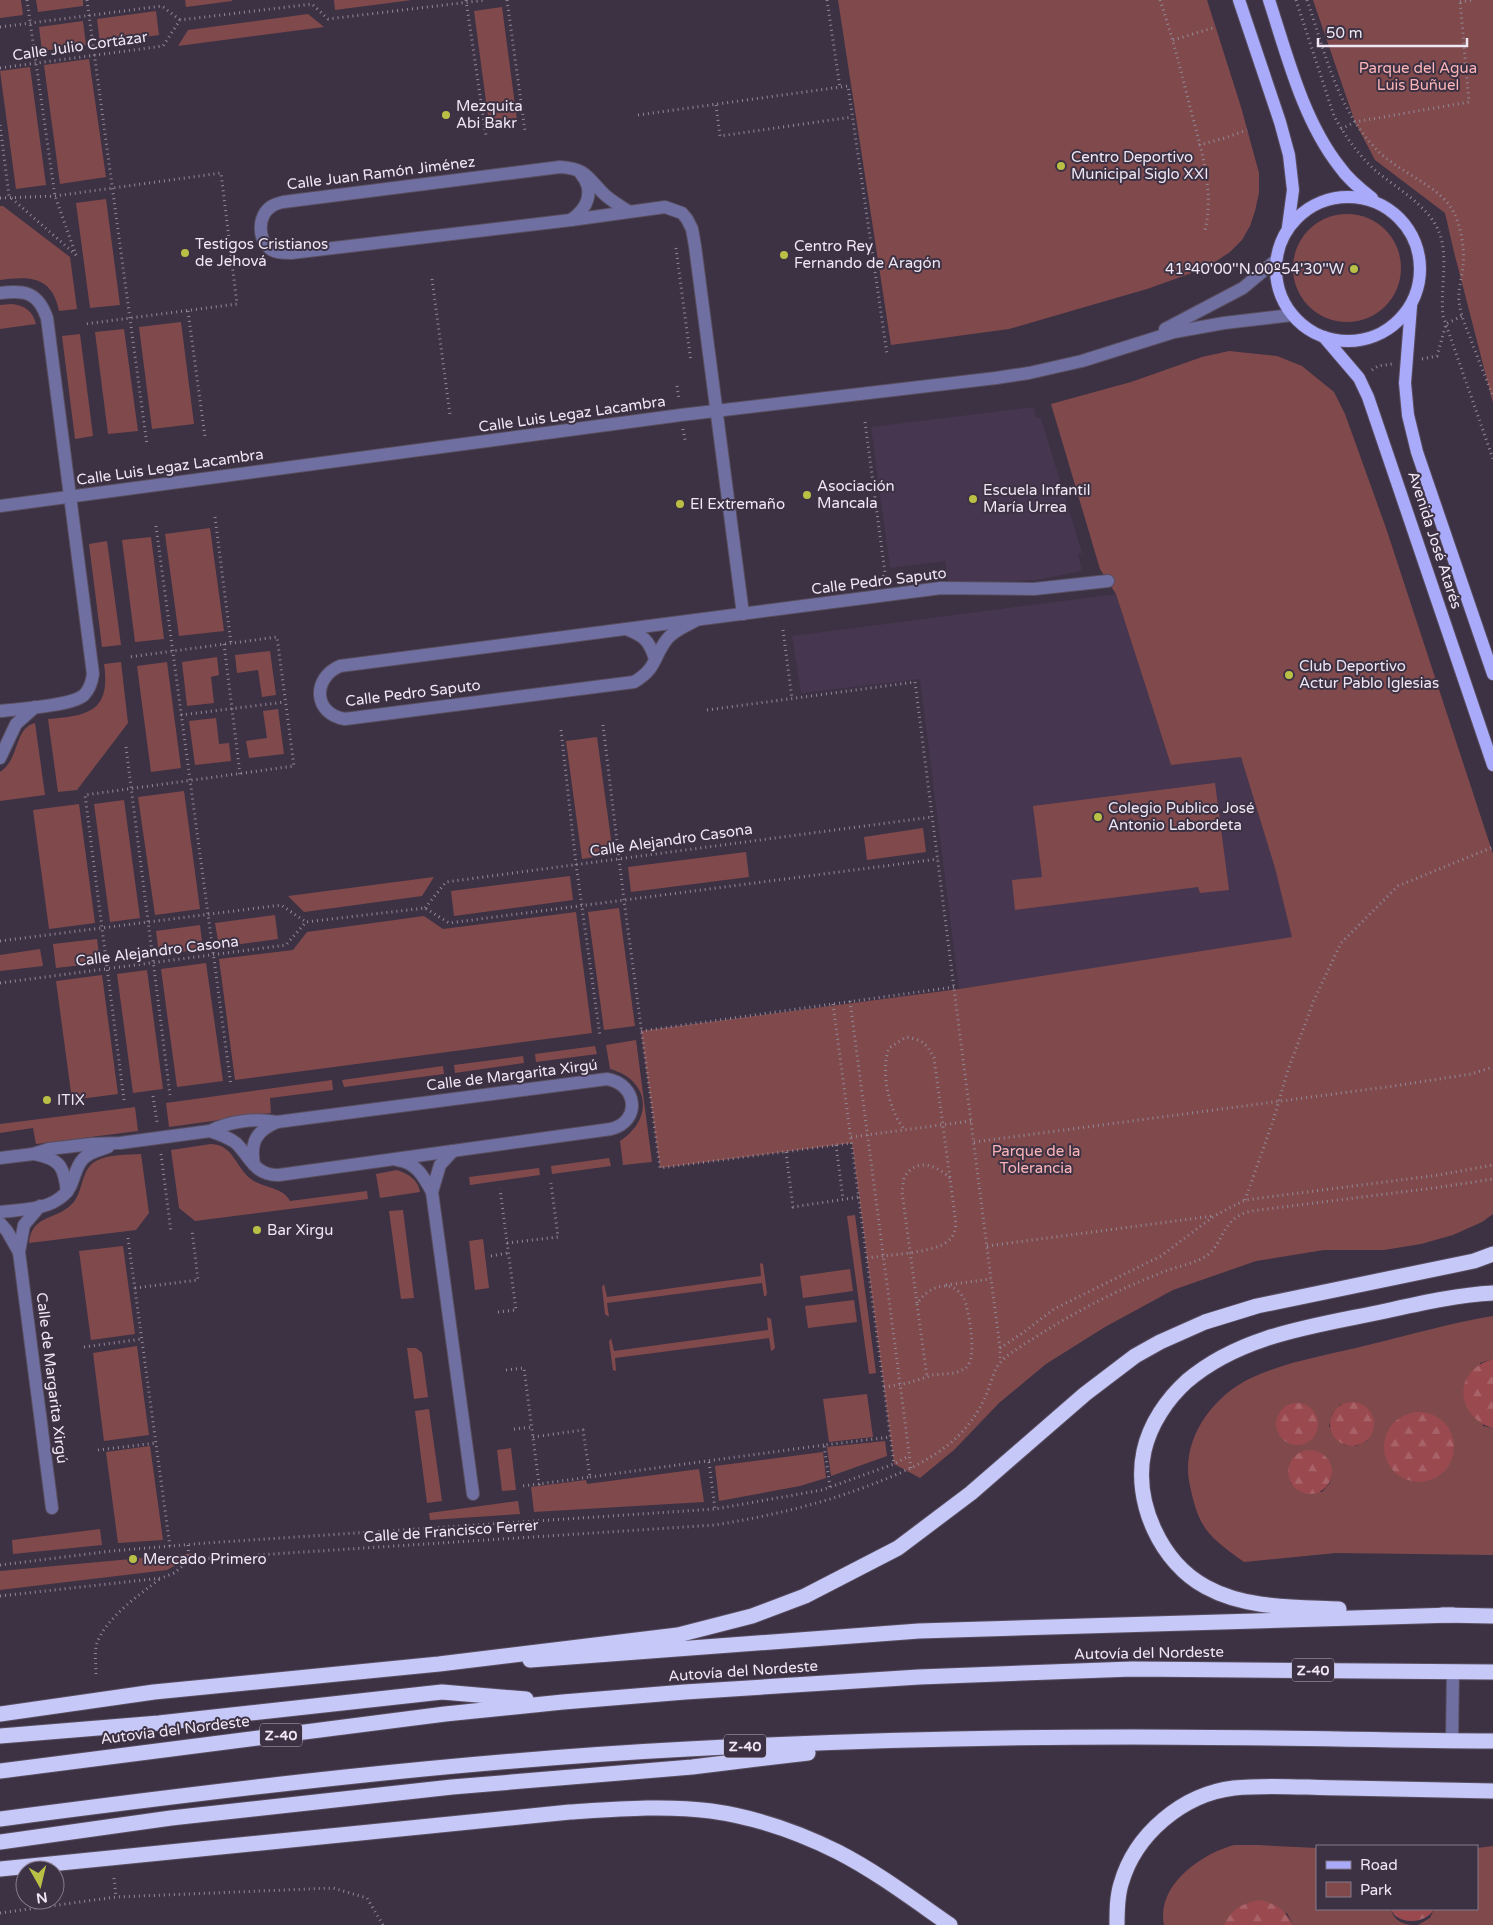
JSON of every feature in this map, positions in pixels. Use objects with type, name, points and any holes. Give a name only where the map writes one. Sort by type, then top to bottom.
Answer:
[{"type":"highway","points":[[0,1714],[154,1692],[438,1664],[678,1634],[752,1616],[805,1596],[898,1548],[970,1493],[1085,1394],[1136,1356],[1160,1342],[1205,1322],[1258,1306],[1474,1261],[1493,1254]]},
{"type":"highway","points":[[1493,1293],[1426,1302],[1282,1332],[1246,1346],[1212,1364],[1187,1381],[1165,1405],[1151,1429],[1144,1452],[1143,1471],[1144,1494],[1159,1541],[1187,1575],[1206,1587],[1235,1599],[1275,1606],[1493,1616]]},
{"type":"highway","points":[[438,1664],[558,1659],[919,1631],[1453,1615]]},
{"type":"highway","name":"Autovía del Nordeste","points":[[0,1771],[435,1716],[562,1702],[685,1692],[919,1677],[1132,1669],[1493,1672]]},
{"type":"highway","points":[[0,1736],[159,1723],[442,1692],[562,1702]]},
{"type":"highway","name":"Z-40","points":[[0,1819],[176,1796],[563,1756],[692,1748],[920,1740],[1132,1737],[1493,1741]]},
{"type":"highway","points":[[0,1842],[171,1818],[432,1789],[692,1767],[920,1740]]},
{"type":"highway","points":[[1117,1925],[1117,1906],[1121,1883],[1128,1865],[1155,1828],[1173,1812],[1193,1800],[1233,1788],[1265,1787],[1493,1791]]},
{"type":"highway","points":[[0,1868],[560,1812],[664,1808],[711,1812],[747,1819],[789,1832],[838,1852],[886,1881],[950,1925]]},
{"type":"main road","points":[[1240,0],[1289,155],[1293,190],[1288,227]]},
{"type":"main road","points":[[1269,0],[1294,76],[1322,141],[1350,180],[1375,201],[1398,216],[1408,227],[1417,245],[1421,266],[1418,286],[1411,306],[1398,321],[1382,333],[1363,340],[1343,341],[1324,337],[1306,328],[1292,315],[1282,299],[1276,281],[1275,261],[1279,244],[1288,227],[1301,213],[1318,202],[1336,197],[1356,196],[1375,201]]},
{"type":"main road","name":"Avenida José Atarés","points":[[1411,306],[1405,383],[1408,414],[1417,452],[1493,674]]},
{"type":"main road","name":"Avenida José Atarés","points":[[1324,337],[1359,378],[1368,397],[1493,765]]},
{"type":"street","name":"Calle Juan Ramón Jiménez","points":[[578,170],[560,167],[283,202],[272,205],[266,211],[262,218],[262,238],[273,251],[282,253],[571,220],[628,211],[665,207],[674,209],[682,213],[692,228],[717,411]]},
{"type":"street","points":[[578,170],[587,175],[604,194],[628,211]]},
{"type":"street","points":[[571,220],[583,210],[589,196],[588,186],[578,170]]},
{"type":"street","name":"Calle Luis Legaz Lacambra","points":[[1145,340],[1237,291],[1275,261]]},
{"type":"street","points":[[0,293],[13,291],[32,295],[44,309],[71,497],[93,674],[85,694],[78,699],[62,703],[0,711]]},
{"type":"street","name":"Calle Luis Legaz Lacambra","points":[[0,506],[717,411],[1029,373],[1082,361],[1145,340],[1197,327],[1292,315]]},
{"type":"street","points":[[717,411],[744,614]]},
{"type":"street","name":"Calle Pedro Saputo","points":[[695,621],[678,629],[670,636],[655,658],[650,671],[634,682],[345,718],[336,717],[328,712],[323,706],[321,698],[320,688],[322,681],[327,674],[340,666],[941,588],[1034,589],[1108,581]]},
{"type":"street","points":[[624,628],[638,633],[646,639],[655,658]]},
{"type":"street","points":[[0,758],[16,724],[37,706]]},
{"type":"street","name":"Calle de Margarita Xirgú","points":[[0,1158],[33,1154],[58,1148],[120,1143],[210,1131],[222,1125],[262,1119],[277,1122],[607,1079],[621,1083],[630,1097],[630,1115],[627,1122],[620,1127],[279,1175],[267,1174],[254,1165],[230,1139],[210,1131]]},
{"type":"street","name":"Calle de Margarita Xirgú","points":[[254,1165],[253,1146],[257,1136],[263,1129],[277,1122]]},
{"type":"street","name":"Calle de Margarita Xirgú","points":[[0,1212],[54,1202],[67,1192],[82,1159],[92,1152],[120,1143]]},
{"type":"street","name":"Calle de Margarita Xirgú","points":[[453,1151],[440,1165],[435,1176],[432,1192],[472,1494]]},
{"type":"street","name":"Calle de Margarita Xirgú","points":[[33,1154],[52,1158],[58,1163],[64,1173],[67,1192]]},
{"type":"street","name":"Calle de Margarita Xirgú","points":[[392,1159],[407,1162],[417,1169],[432,1192]]},
{"type":"street","name":"Calle de Margarita Xirgú","points":[[40,1206],[24,1226],[19,1252],[52,1508]]},
{"type":"street","name":"Calle de Margarita Xirgú","points":[[0,1223],[19,1252]]},
{"type":"street","points":[[1452,1740],[1453,1671]]},
{"type":"path","points":[[0,125],[9,196],[76,255],[55,196],[27,0]]},
{"type":"path","points":[[87,0],[147,445]]},
{"type":"path","points":[[312,4],[314,0]]},
{"type":"path","points":[[312,4],[328,19],[486,0]]},
{"type":"path","points":[[508,0],[525,131]]},
{"type":"path","points":[[827,0],[840,88]]},
{"type":"path","points":[[1160,0],[1173,40],[1199,145],[1208,195],[1205,230]]},
{"type":"path","points":[[1296,0],[1334,116],[1341,129],[1354,148],[1375,170],[1407,194],[1432,219],[1440,233],[1444,254],[1441,302],[1443,316],[1493,459]]},
{"type":"path","points":[[1308,0],[1339,96],[1355,122],[1377,150],[1415,179],[1438,192],[1453,211],[1462,238],[1463,266],[1458,301],[1493,396]]},
{"type":"path","points":[[1341,129],[1355,122],[1469,102],[1460,1],[1472,0]]},
{"type":"path","points":[[466,1],[486,136]]},
{"type":"path","points":[[180,20],[312,4]]},
{"type":"path","name":"Calle Julio Cortázar","points":[[0,26],[162,6],[180,20],[163,46],[0,68]]},
{"type":"path","points":[[1173,40],[1216,27]]},
{"type":"path","points":[[638,115],[848,86],[887,354]]},
{"type":"path","points":[[716,105],[720,136],[852,117]]},
{"type":"path","points":[[1199,145],[1247,130]]},
{"type":"path","points":[[0,198],[9,196],[55,196],[221,173],[237,304],[85,324]]},
{"type":"path","points":[[676,248],[691,362]]},
{"type":"path","points":[[432,279],[450,415]]},
{"type":"path","points":[[188,311],[205,437]]},
{"type":"path","points":[[864,422],[885,573],[883,577]]},
{"type":"path","points":[[215,517],[230,643]]},
{"type":"path","points":[[156,526],[231,1086]]},
{"type":"path","points":[[783,630],[792,699]]},
{"type":"path","points":[[124,1100],[85,795],[294,766],[277,637],[129,657]]},
{"type":"path","points":[[224,644],[240,774]]},
{"type":"path","points":[[707,710],[915,682],[992,1279],[1000,1362]]},
{"type":"path","points":[[181,715],[285,702]]},
{"type":"path","points":[[603,725],[624,900],[660,1168],[852,1143]]},
{"type":"path","points":[[561,730],[576,864],[600,1036]]},
{"type":"path","points":[[126,747],[170,1094]]},
{"type":"path","name":"Calle Alejandro Casona","points":[[425,908],[446,882],[932,817]]},
{"type":"path","points":[[1245,1200],[1314,1000],[1341,943],[1398,886],[1493,847]]},
{"type":"path","points":[[306,922],[425,908],[449,924],[938,859]]},
{"type":"path","name":"Calle Alejandro Casona","points":[[0,941],[281,905],[306,922],[286,945],[0,983]]},
{"type":"path","points":[[641,1031],[954,987]]},
{"type":"path","points":[[850,1001],[911,1468]]},
{"type":"path","points":[[834,1004],[894,1464]]},
{"type":"path","points":[[867,1258],[934,1249],[947,1243],[955,1234],[956,1224],[934,1058],[926,1044],[917,1039],[906,1038],[889,1048],[885,1066],[891,1106],[897,1122],[904,1130]]},
{"type":"path","points":[[974,1142],[1278,1102],[1471,1074],[1493,1068]]},
{"type":"path","points":[[153,1096],[158,1127]]},
{"type":"path","points":[[851,1137],[971,1121]]},
{"type":"path","points":[[836,1145],[844,1200]]},
{"type":"path","points":[[160,1150],[171,1232]]},
{"type":"path","points":[[786,1152],[793,1207],[859,1197]]},
{"type":"path","points":[[927,1377],[902,1192],[905,1177],[923,1165],[940,1169],[950,1178]]},
{"type":"path","points":[[1000,1348],[1065,1303],[1161,1256],[1214,1216],[1245,1200],[1439,1175],[1493,1165]]},
{"type":"path","points":[[1000,1362],[1046,1330],[1094,1303],[1148,1278],[1206,1256],[1232,1219],[1242,1213],[1493,1179]]},
{"type":"path","points":[[507,1243],[558,1237],[551,1182]]},
{"type":"path","points":[[498,1312],[516,1310],[500,1189]]},
{"type":"path","points":[[987,1246],[1214,1216]]},
{"type":"path","points":[[134,1288],[198,1280],[192,1230]]},
{"type":"path","points":[[128,1238],[170,1547]]},
{"type":"path","points":[[491,1256],[508,1253]]},
{"type":"path","points":[[917,1304],[929,1290],[940,1286],[992,1279]]},
{"type":"path","points":[[884,1387],[955,1373],[966,1368],[972,1357],[966,1305],[963,1297],[951,1287],[940,1286]]},
{"type":"path","points":[[84,1347],[142,1339]]},
{"type":"path","name":"Calle de Francisco Ferrer","points":[[0,1596],[162,1578],[174,1573],[189,1561],[229,1556],[715,1525],[771,1516],[825,1501],[902,1472],[939,1451],[952,1442],[971,1421],[983,1402],[1000,1362]]},
{"type":"path","points":[[506,1370],[524,1368],[539,1484]]},
{"type":"path","points":[[514,1429],[532,1426]]},
{"type":"path","points":[[533,1437],[583,1430],[590,1477]]},
{"type":"path","points":[[522,1486],[891,1437]]},
{"type":"path","points":[[98,1450],[156,1443]]},
{"type":"path","points":[[824,1445],[830,1487]]},
{"type":"path","name":"Calle de Francisco Ferrer","points":[[0,1564],[112,1551],[188,1545],[715,1509],[830,1487],[894,1464],[909,1456]]},
{"type":"path","points":[[709,1462],[715,1509]]},
{"type":"path","points":[[188,1545],[189,1561]]},
{"type":"path","points":[[96,1674],[97,1643],[112,1619],[139,1594],[162,1578]]},
{"type":"path","points":[[114,1878],[116,1897]]},
{"type":"path","points":[[0,1913],[116,1897],[333,1888],[367,1898],[383,1925]]},
{"type":"shaded area","name":"Escuela Infantil María Urrea","points":[[1034,407],[1036,418],[1041,418],[1082,553],[1078,554],[1082,571],[1036,580],[948,584],[945,561],[890,568],[871,427]]},
{"type":"shaded area","name":"Colegio Publico José Antonio Labordeta","points":[[1116,594],[1171,765],[1241,756],[1275,868],[1293,937],[959,989],[920,679],[801,693],[792,636]]},
{"type":"green space","points":[[0,0],[21,0],[23,15],[0,18]]},
{"type":"green space","points":[[36,0],[83,0],[83,6],[38,12]]},
{"type":"green space","points":[[185,0],[232,0],[232,1],[186,7]]},
{"type":"green space","points":[[334,0],[412,0],[335,10]]},
{"type":"green space","name":"Centro Deportivo Municipal Siglo XXI","points":[[838,0],[1207,0],[1241,107],[1259,173],[1259,193],[1250,226],[1242,240],[1230,252],[1206,268],[1147,289],[1009,329],[891,345]]},
{"type":"green space","name":"Parque del Agua Luis Buñuel","points":[[1313,0],[1493,0],[1493,403],[1445,213],[1375,160],[1355,122]]},
{"type":"green space","points":[[502,7],[517,120],[489,124],[474,11]]},
{"type":"green space","points":[[156,11],[159,35],[100,43],[97,19]]},
{"type":"green space","points":[[308,14],[324,27],[178,46],[188,30]]},
{"type":"green space","points":[[83,21],[86,45],[42,51],[39,27]]},
{"type":"green space","points":[[89,59],[106,177],[60,184],[44,65]]},
{"type":"green space","points":[[30,67],[46,185],[16,189],[0,71]]},
{"type":"green space","points":[[106,199],[120,305],[90,308],[76,203]]},
{"type":"green space","points":[[0,206],[3,206],[70,257],[77,309],[59,311],[56,299],[51,291],[38,281],[21,278],[0,280]]},
{"type":"green space","points":[[1347,214],[1368,218],[1385,230],[1397,247],[1401,268],[1397,289],[1385,306],[1368,318],[1347,322],[1326,318],[1309,306],[1297,289],[1293,268],[1297,247],[1309,230],[1326,218]]},
{"type":"green space","points":[[11,304],[20,306],[30,312],[36,324],[0,329],[0,305]]},
{"type":"green space","points":[[181,322],[194,424],[152,429],[139,327]]},
{"type":"green space","points":[[124,329],[138,431],[108,434],[95,332]]},
{"type":"green space","points":[[80,334],[93,436],[75,439],[62,336]]},
{"type":"green space","name":"Parque de la Tolerancia","points":[[1229,351],[1277,356],[1302,366],[1334,392],[1345,414],[1386,528],[1493,854],[1493,1214],[1482,1222],[1453,1235],[1421,1244],[1384,1250],[1324,1250],[1256,1261],[1173,1290],[1105,1327],[1046,1364],[999,1403],[954,1450],[920,1478],[894,1464],[852,1143],[660,1168],[641,1031],[959,989],[1292,937],[1275,868],[1241,757],[1171,765],[1116,594],[1100,569],[1051,404],[1131,382],[1202,357]]},
{"type":"green space","points":[[210,528],[224,631],[179,636],[165,534]]},
{"type":"green space","points":[[151,537],[164,639],[135,642],[122,540]]},
{"type":"green space","points":[[107,541],[121,645],[102,647],[89,544]]},
{"type":"green space","points":[[270,651],[276,695],[262,697],[258,670],[237,673],[235,655]]},
{"type":"green space","points":[[217,657],[219,675],[211,677],[214,703],[187,706],[182,662]]},
{"type":"green space","points":[[121,662],[128,723],[77,790],[58,792],[48,719],[75,716],[86,713],[94,708],[104,692],[104,664]]},
{"type":"green space","points":[[167,662],[181,768],[151,772],[137,666]]},
{"type":"green space","points":[[278,709],[284,754],[249,758],[246,741],[267,738],[263,711]]},
{"type":"green space","points":[[216,718],[219,744],[229,743],[231,761],[195,765],[189,721]]},
{"type":"green space","points":[[35,723],[45,795],[0,801],[0,772],[11,760],[23,731]]},
{"type":"green space","points":[[597,737],[613,854],[582,859],[566,741]]},
{"type":"green space","points":[[1215,783],[1229,890],[1200,893],[1198,887],[1015,910],[1012,880],[1042,877],[1033,806]]},
{"type":"green space","points":[[184,791],[200,909],[155,915],[138,797]]},
{"type":"green space","points":[[124,800],[140,918],[110,922],[94,804]]},
{"type":"green space","points":[[79,804],[95,923],[49,929],[33,810]]},
{"type":"green space","points":[[923,828],[926,852],[867,860],[864,837]]},
{"type":"green space","points":[[746,852],[749,877],[631,892],[628,867]]},
{"type":"green space","points":[[570,876],[573,900],[454,916],[451,891]]},
{"type":"green space","points":[[434,877],[422,896],[304,912],[288,896]]},
{"type":"green space","points":[[619,908],[635,1026],[604,1030],[588,912]]},
{"type":"green space","points":[[576,912],[592,1033],[235,1080],[219,959],[293,950],[307,932],[424,916],[443,929]]},
{"type":"green space","points":[[275,915],[278,939],[219,947],[215,923]]},
{"type":"green space","points":[[200,925],[203,949],[159,955],[156,931]]},
{"type":"green space","points":[[97,939],[100,963],[56,968],[53,944]]},
{"type":"green space","points":[[40,949],[43,966],[0,971],[0,955]]},
{"type":"green space","points":[[206,963],[223,1081],[177,1087],[161,969]]},
{"type":"green space","points":[[147,970],[163,1089],[133,1093],[117,974]]},
{"type":"green space","points":[[102,975],[118,1094],[72,1100],[56,981]]},
{"type":"green space","points":[[636,1040],[652,1162],[623,1165],[620,1141],[631,1132],[638,1122],[643,1101],[640,1091],[633,1082],[623,1074],[610,1069],[606,1045]]},
{"type":"green space","points":[[595,1046],[597,1054],[536,1062],[535,1054]]},
{"type":"green space","points":[[523,1056],[524,1063],[455,1073],[454,1065]]},
{"type":"green space","points":[[443,1066],[444,1074],[344,1087],[342,1080]]},
{"type":"green space","points":[[332,1080],[333,1090],[270,1098],[271,1113],[169,1127],[166,1103]]},
{"type":"green space","points":[[135,1107],[138,1131],[36,1144],[33,1128],[0,1133],[0,1124]]},
{"type":"green space","points":[[211,1144],[219,1145],[230,1152],[251,1179],[277,1190],[287,1196],[290,1201],[367,1191],[368,1199],[195,1221],[179,1208],[171,1150]]},
{"type":"green space","points":[[141,1154],[149,1213],[136,1230],[29,1243],[31,1234],[39,1222],[59,1213],[72,1204],[79,1193],[87,1170],[96,1161],[118,1155]]},
{"type":"green space","points":[[609,1158],[611,1166],[552,1174],[551,1166]]},
{"type":"green space","points":[[539,1168],[540,1175],[470,1185],[469,1177]]},
{"type":"green space","points":[[397,1170],[412,1178],[419,1187],[420,1192],[380,1198],[376,1174]]},
{"type":"green space","points":[[403,1210],[414,1298],[401,1299],[389,1211]]},
{"type":"green space","points":[[855,1215],[876,1373],[869,1374],[847,1216]]},
{"type":"green space","points":[[483,1239],[489,1288],[475,1290],[469,1241]]},
{"type":"green space","points":[[123,1246],[135,1334],[91,1340],[79,1251]]},
{"type":"green space","points":[[760,1263],[763,1264],[766,1296],[764,1296],[762,1283],[607,1303],[609,1317],[605,1314],[602,1287],[604,1284],[607,1297],[761,1276]]},
{"type":"green space","points":[[850,1269],[853,1291],[803,1298],[800,1276]]},
{"type":"green space","points":[[854,1300],[857,1322],[808,1328],[805,1306]]},
{"type":"green space","points":[[1493,1316],[1493,1359],[1480,1363],[1483,1426],[1493,1428],[1493,1555],[1336,1553],[1244,1562],[1212,1537],[1200,1520],[1192,1497],[1188,1465],[1190,1449],[1203,1420],[1224,1396],[1251,1378],[1279,1367]],"holes":[[[1341,1404],[1368,1440],[1357,1446],[1344,1445],[1329,1426],[1332,1414]],[[1290,1462],[1332,1472],[1330,1483],[1322,1492],[1291,1484],[1288,1473]]]},
{"type":"green space","points":[[767,1317],[771,1319],[775,1348],[771,1351],[769,1338],[615,1358],[616,1371],[613,1370],[609,1342],[611,1338],[614,1351],[768,1330]]},
{"type":"green space","points":[[137,1346],[149,1435],[104,1441],[93,1353]]},
{"type":"green space","points":[[407,1348],[416,1348],[422,1353],[428,1397],[414,1399]]},
{"type":"green space","points":[[1493,1359],[1493,1428],[1478,1421],[1472,1415],[1467,1408],[1463,1392],[1464,1384],[1470,1373],[1479,1365]]},
{"type":"green space","points":[[867,1394],[873,1437],[829,1442],[823,1399]]},
{"type":"green space","points":[[1348,1402],[1356,1402],[1368,1408],[1374,1424],[1368,1440],[1356,1446],[1348,1446],[1336,1440],[1330,1428],[1330,1420],[1336,1408]]},
{"type":"green space","points":[[1301,1403],[1309,1406],[1315,1412],[1318,1424],[1315,1436],[1309,1442],[1293,1445],[1285,1442],[1279,1436],[1276,1420],[1279,1412],[1285,1406]]},
{"type":"green space","points":[[429,1409],[442,1501],[427,1503],[415,1411]]},
{"type":"green space","points":[[1419,1412],[1432,1415],[1444,1422],[1451,1434],[1454,1447],[1451,1460],[1444,1472],[1432,1479],[1419,1482],[1406,1479],[1394,1472],[1387,1460],[1384,1447],[1387,1434],[1394,1422],[1406,1415]]},
{"type":"green space","points":[[885,1441],[887,1456],[831,1476],[827,1447]]},
{"type":"green space","points":[[150,1446],[163,1540],[118,1543],[106,1452]]},
{"type":"green space","points":[[511,1448],[516,1490],[502,1491],[497,1450]]},
{"type":"green space","points":[[1310,1450],[1322,1454],[1328,1460],[1332,1472],[1328,1484],[1322,1490],[1310,1494],[1298,1490],[1292,1484],[1288,1472],[1292,1460],[1298,1454]]},
{"type":"green space","points":[[823,1452],[826,1478],[800,1486],[719,1501],[715,1466]]},
{"type":"green space","points":[[699,1469],[704,1502],[534,1512],[531,1487],[586,1480],[587,1484]]},
{"type":"green space","points":[[518,1501],[520,1514],[430,1520],[429,1513]]},
{"type":"green space","points":[[100,1529],[102,1545],[13,1554],[12,1540]]},
{"type":"green space","points":[[197,1553],[167,1570],[0,1590],[0,1571]]},
{"type":"green space","points":[[1234,1845],[1316,1848],[1316,1910],[1391,1910],[1398,1920],[1412,1925],[1293,1925],[1287,1913],[1224,1925],[1164,1925],[1163,1910],[1174,1884],[1195,1864],[1221,1849]]},
{"type":"green space","points":[[1493,1846],[1493,1925],[1418,1925],[1430,1918],[1434,1910],[1478,1910],[1478,1848]]},
{"type":"green space","points":[[1260,1900],[1280,1908],[1293,1925],[1224,1925],[1230,1915],[1238,1908]]},
{"type":"green space","points":[[1392,1910],[1433,1910],[1425,1918],[1411,1921],[1399,1918]]},
{"type":"place","name":"Mezquita Abi Bakr","points":[[446,115]]},
{"type":"place","name":"Centro Deportivo Municipal Siglo XXI","points":[[1061,166]]},
{"type":"place","name":"Testigos Cristianos de Jehová","points":[[185,253]]},
{"type":"place","name":"Centro Rey Fernando de Aragón","points":[[784,255]]},
{"type":"place","name":"41º40'00''N.00º54'30''W","points":[[1354,269]]},
{"type":"place","name":"Asociación Mancala","points":[[807,495]]},
{"type":"place","name":"Escuela Infantil María Urrea","points":[[973,499]]},
{"type":"place","name":"El Extremaño","points":[[680,504]]},
{"type":"place","name":"Club Deportivo Actur Pablo Iglesias","points":[[1289,675]]},
{"type":"place","name":"Colegio Publico José Antonio Labordeta","points":[[1098,817]]},
{"type":"place","name":"ITIX","points":[[47,1100]]},
{"type":"place","name":"Bar Xirgu","points":[[257,1230]]},
{"type":"place","name":"Mercado Primero","points":[[133,1559]]}]
